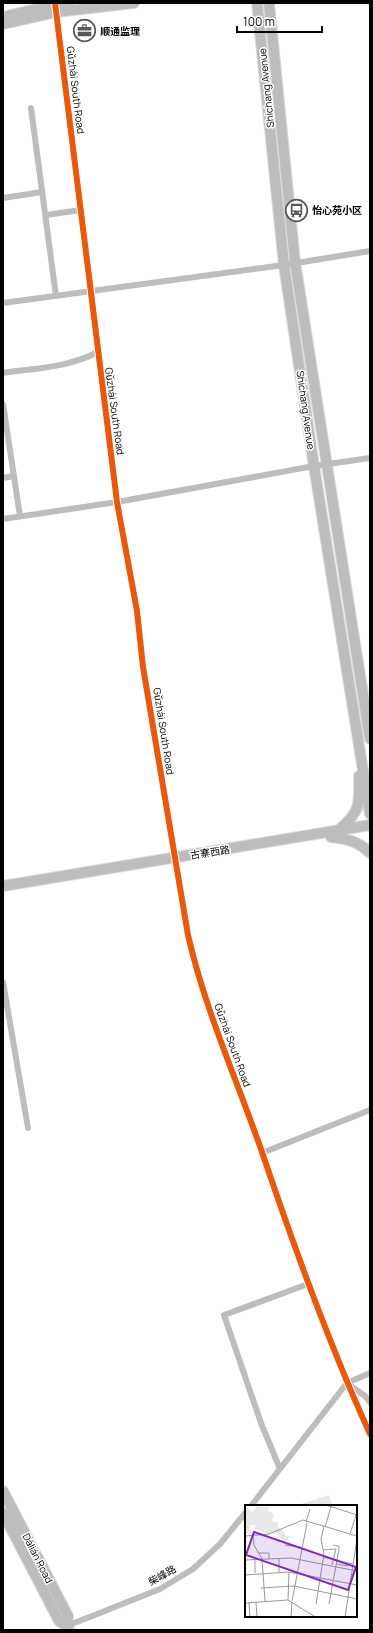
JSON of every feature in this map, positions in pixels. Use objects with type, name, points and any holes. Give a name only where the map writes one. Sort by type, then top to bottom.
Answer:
[{"type":"main road","points":[[3,24],[70,3]]},
{"type":"main road","points":[[3,17],[55,7],[134,3]]},
{"type":"main road","name":"Shichang Avenue","points":[[257,3],[284,264],[314,466],[370,814]]},
{"type":"main road","name":"Shichang Avenue","points":[[269,3],[295,262],[370,739]]},
{"type":"main road","points":[[339,830],[350,821],[359,806],[359,772],[361,758]]},
{"type":"main road","name":"古寨西路","points":[[3,891],[370,825]]},
{"type":"main road","name":"古寨西路","points":[[3,886],[370,830]]},
{"type":"main road","points":[[331,837],[349,840],[359,844],[370,853]]},
{"type":"main road","name":"Dàlián Road","points":[[3,1491],[68,1616],[68,1628]]},
{"type":"main road","name":"Dàlián Road","points":[[3,1513],[59,1621],[68,1628]]},
{"type":"street","name":"Gǔzhài South Road","points":[[55,7],[117,502],[137,611],[143,667],[175,860],[196,972],[308,1284],[347,1383],[370,1434]]},
{"type":"street","points":[[31,108],[56,296]]},
{"type":"street","points":[[3,198],[42,192]]},
{"type":"street","points":[[46,215],[81,210]]},
{"type":"street","points":[[3,303],[370,251]]},
{"type":"street","points":[[3,373],[65,365],[82,360],[98,352]]},
{"type":"street","points":[[3,404],[20,516]]},
{"type":"street","points":[[3,519],[117,502],[314,466],[370,458]]},
{"type":"street","points":[[3,478],[14,476]]},
{"type":"street","points":[[3,982],[28,1128]]},
{"type":"street","points":[[262,1153],[370,1110]]},
{"type":"street","points":[[280,1469],[224,1316],[308,1284]]},
{"type":"street","points":[[252,1505],[347,1383],[370,1373]]},
{"type":"street","points":[[347,1383],[365,1396],[370,1402]]},
{"type":"street","name":"柴峰路","points":[[68,1628],[160,1590],[192,1569],[220,1544],[245,1513]]},
{"type":"shaded area","points":[[329,1495],[333,1505],[298,1505]]},
{"type":"cycle path","points":[[55,3],[117,502],[137,611],[143,667],[188,935],[212,1018],[252,1125],[299,1259],[340,1364],[370,1434]]},
{"type":"place","name":"顺通监理","points":[[85,31]]},
{"type":"place","name":"怡心苑小区","points":[[297,210]]}]
